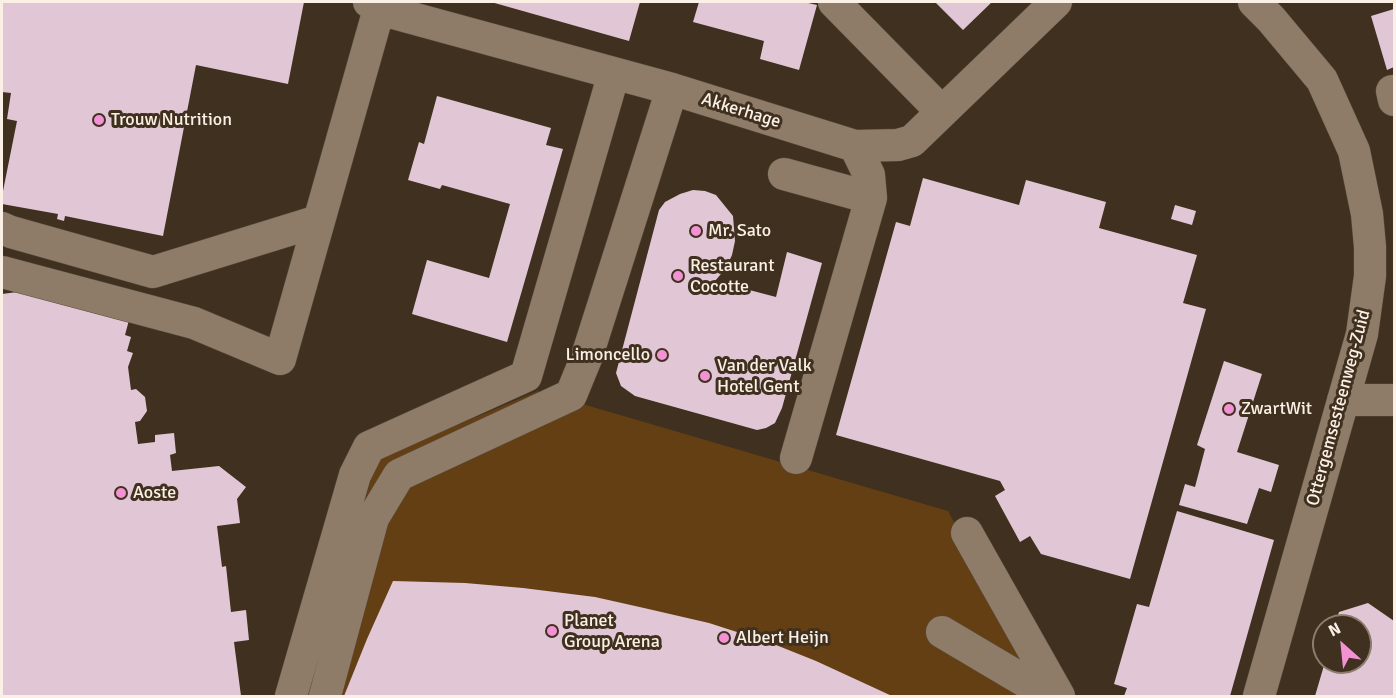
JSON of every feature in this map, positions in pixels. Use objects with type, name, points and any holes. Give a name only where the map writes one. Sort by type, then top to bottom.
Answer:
[{"type":"street","points":[[834,2],[942,112]]},
{"type":"street","name":"Akkerhage","points":[[2,272],[194,323],[280,359],[374,5],[672,89],[855,146],[898,145],[912,141],[1056,2]]},
{"type":"street","name":"Ottergemsesteenweg-Zuid","points":[[1259,696],[1362,334],[1370,276],[1367,213],[1354,151],[1322,80],[1262,4]]},
{"type":"street","points":[[291,696],[355,475],[369,447],[526,376],[614,73]]},
{"type":"street","points":[[325,696],[373,518],[399,475],[571,395],[587,356],[672,89]]},
{"type":"street","points":[[871,198],[883,186],[898,145]]},
{"type":"street","points":[[796,458],[871,198],[870,175],[855,146]]},
{"type":"street","points":[[784,174],[871,198]]},
{"type":"street","points":[[2,228],[153,272],[318,221]]},
{"type":"street","points":[[1343,400],[1395,400]]},
{"type":"street","points":[[967,533],[1059,696]]},
{"type":"street","points":[[942,632],[1050,696]]},
{"type":"shaded area","points":[[538,391],[948,511],[1047,696],[308,696],[377,459]]},
{"type":"building","name":"Trouw Nutrition","points":[[2,2],[304,2],[288,84],[196,65],[163,236],[65,216],[64,221],[57,219],[58,214],[2,204],[17,121],[7,119],[11,93],[2,92]]},
{"type":"building","points":[[491,2],[640,2],[629,41]]},
{"type":"building","points":[[699,2],[804,2],[817,5],[799,70],[760,59],[764,41],[693,22]]},
{"type":"building","points":[[935,2],[992,2],[963,30]]},
{"type":"building","points":[[1394,9],[1394,67],[1387,70],[1371,16]]},
{"type":"building","points":[[437,96],[551,128],[546,145],[563,149],[507,342],[412,314],[427,260],[489,278],[510,204],[442,185],[440,189],[408,180],[419,142],[424,144]]},
{"type":"building","points":[[923,178],[1019,205],[1026,180],[1106,202],[1099,228],[1197,255],[1183,303],[1206,309],[1130,579],[1041,554],[1030,536],[1020,542],[995,496],[1005,490],[1000,481],[836,435],[896,222],[910,226]]},
{"type":"building","points":[[693,190],[716,195],[733,216],[735,241],[732,255],[726,268],[715,281],[776,297],[787,252],[822,263],[782,408],[775,423],[766,428],[757,430],[635,396],[621,386],[616,373],[659,210],[665,202]]},
{"type":"building","points":[[1175,205],[1196,211],[1192,225],[1171,219]]},
{"type":"building","name":"Aoste","points":[[40,289],[129,320],[125,335],[131,337],[127,351],[133,353],[128,367],[131,390],[136,389],[145,397],[147,411],[140,421],[135,422],[138,444],[155,442],[155,435],[174,433],[176,453],[170,455],[172,471],[219,466],[246,487],[237,499],[240,523],[217,526],[222,567],[226,566],[231,612],[246,610],[249,640],[234,642],[241,696],[2,696],[2,294]]},
{"type":"building","name":"ZwartWit","points":[[1224,361],[1262,374],[1237,452],[1279,465],[1271,492],[1259,488],[1247,524],[1179,505],[1185,484],[1195,487],[1205,449],[1197,445]]},
{"type":"building","points":[[1177,511],[1274,540],[1230,696],[1124,696],[1127,688],[1114,684],[1137,604],[1149,607]]},
{"type":"building","name":"Planet Group Arena","points":[[393,581],[465,583],[523,588],[595,597],[644,608],[709,623],[771,643],[892,696],[344,696]]},
{"type":"building","points":[[1368,603],[1394,621],[1394,696],[1315,696],[1321,674],[1372,674],[1372,614],[1338,614]]},
{"type":"place","name":"Trouw Nutrition","points":[[99,120]]},
{"type":"place","name":"Mr. Sato","points":[[696,231]]},
{"type":"place","name":"Restaurant Cocotte","points":[[678,276]]},
{"type":"place","name":"Limoncello","points":[[662,355]]},
{"type":"place","name":"Van der Valk Hotel Gent","points":[[705,376]]},
{"type":"place","name":"ZwartWit","points":[[1229,409]]},
{"type":"place","name":"Aoste","points":[[121,493]]},
{"type":"place","name":"Planet Group Arena","points":[[552,631]]},
{"type":"place","name":"Albert Heijn","points":[[724,638]]}]
